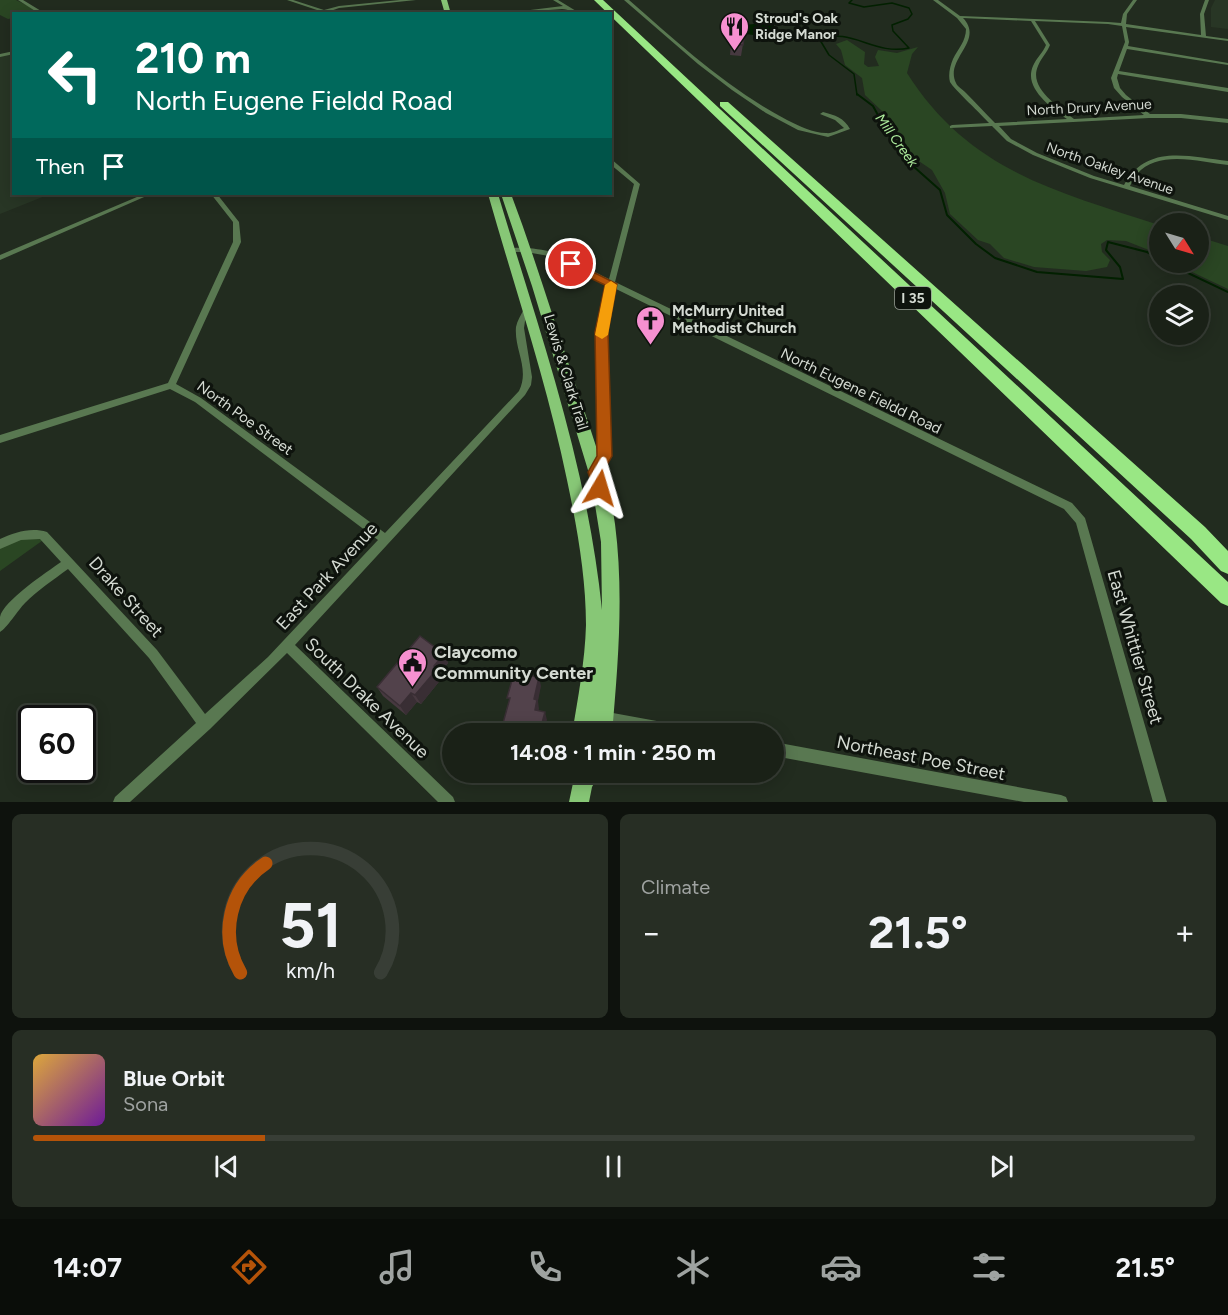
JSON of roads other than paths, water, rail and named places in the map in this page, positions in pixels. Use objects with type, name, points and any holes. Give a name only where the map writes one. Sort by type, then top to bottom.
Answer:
[{"type":"highway","name":"I 35","points":[[598,0],[611,12]]},
{"type":"highway","name":"I 35","points":[[610,0],[1198,533],[1228,565]]},
{"type":"highway","name":"I 35","points":[[612,13],[1228,596]]},
{"type":"main road","name":"Lewis & Clark Trail","points":[[493,195],[571,457],[586,539],[594,614],[591,681],[584,723]]},
{"type":"main road","name":"Lewis & Clark Trail","points":[[506,195],[520,231],[596,472],[609,542],[612,593],[603,723]]},
{"type":"street","points":[[22,0],[41,12]]},
{"type":"street","points":[[289,0],[308,3],[323,11],[370,2],[414,0]]},
{"type":"street","points":[[555,0],[576,12]]},
{"type":"street","points":[[626,0],[733,91],[780,120],[821,135],[834,136],[847,129],[838,118],[823,114]]},
{"type":"street","points":[[935,0],[959,17],[1123,25],[1228,40]]},
{"type":"street","points":[[1135,0],[1125,14],[1123,25],[1127,38],[1114,78],[1119,91],[1149,116]]},
{"type":"street","points":[[1204,37],[1202,14],[1207,0]]},
{"type":"street","points":[[519,12],[567,7]]},
{"type":"street","name":"North Oakley Avenue","points":[[959,17],[967,25],[970,34],[953,61],[951,72],[953,83],[1009,140],[1071,170],[1228,218]]},
{"type":"street","points":[[1032,20],[1048,45],[1034,69],[1036,84],[1049,102],[1072,120]]},
{"type":"street","points":[[1125,47],[1228,64]]},
{"type":"street","points":[[1116,72],[1228,90]]},
{"type":"street","name":"North Drury Avenue","points":[[952,127],[1149,116],[1181,116],[1228,121]]},
{"type":"street","points":[[1126,187],[1136,171],[1154,160],[1173,158],[1228,163]]},
{"type":"street","points":[[596,472],[604,456],[601,346],[611,284],[637,184],[612,162]]},
{"type":"street","points":[[0,258],[146,195]]},
{"type":"street","points":[[0,439],[171,385],[237,242],[236,222],[215,195]]},
{"type":"street","name":"North Eugene Fieldd Road","points":[[507,244],[551,254],[1068,506]]},
{"type":"street","name":"East Park Avenue","points":[[120,802],[287,645],[522,393],[529,375],[520,326],[527,311]]},
{"type":"street","name":"North Poe Street","points":[[171,385],[198,400],[386,540]]},
{"type":"street","name":"East Whittier Street","points":[[1068,506],[1081,521],[1160,802]]},
{"type":"street","name":"Drake Street","points":[[0,544],[15,536],[30,533],[43,535],[153,654],[205,724]]},
{"type":"street","points":[[0,626],[10,610],[23,597],[69,562]]},
{"type":"street","name":"South Drake Avenue","points":[[287,645],[448,802]]},
{"type":"street","points":[[585,714],[636,723]]},
{"type":"street","name":"Northeast Poe Street","points":[[784,750],[1061,802]]},
{"type":"waterway","name":"Mill Creek","points":[[852,0],[849,3],[864,7],[892,3],[909,8],[912,14],[908,19],[892,25],[893,31],[909,48],[885,48],[842,36],[820,40],[829,55],[854,74],[857,95]]},
{"type":"waterway","name":"Mill Creek","points":[[857,94],[873,106],[891,139],[913,166],[940,190],[947,215],[976,244],[995,258],[1037,272],[1123,279],[1120,267],[1106,250],[1108,242],[1149,253]]},
{"type":"waterway","name":"Mill Creek","points":[[1188,273],[1228,292]]},
{"type":"place","name":"Stroud's Oak Ridge Manor","points":[[734,52]]},
{"type":"place","name":"McMurry United Methodist Church","points":[[651,346]]},
{"type":"place","name":"Claycomo Community Center","points":[[413,688]]}]
